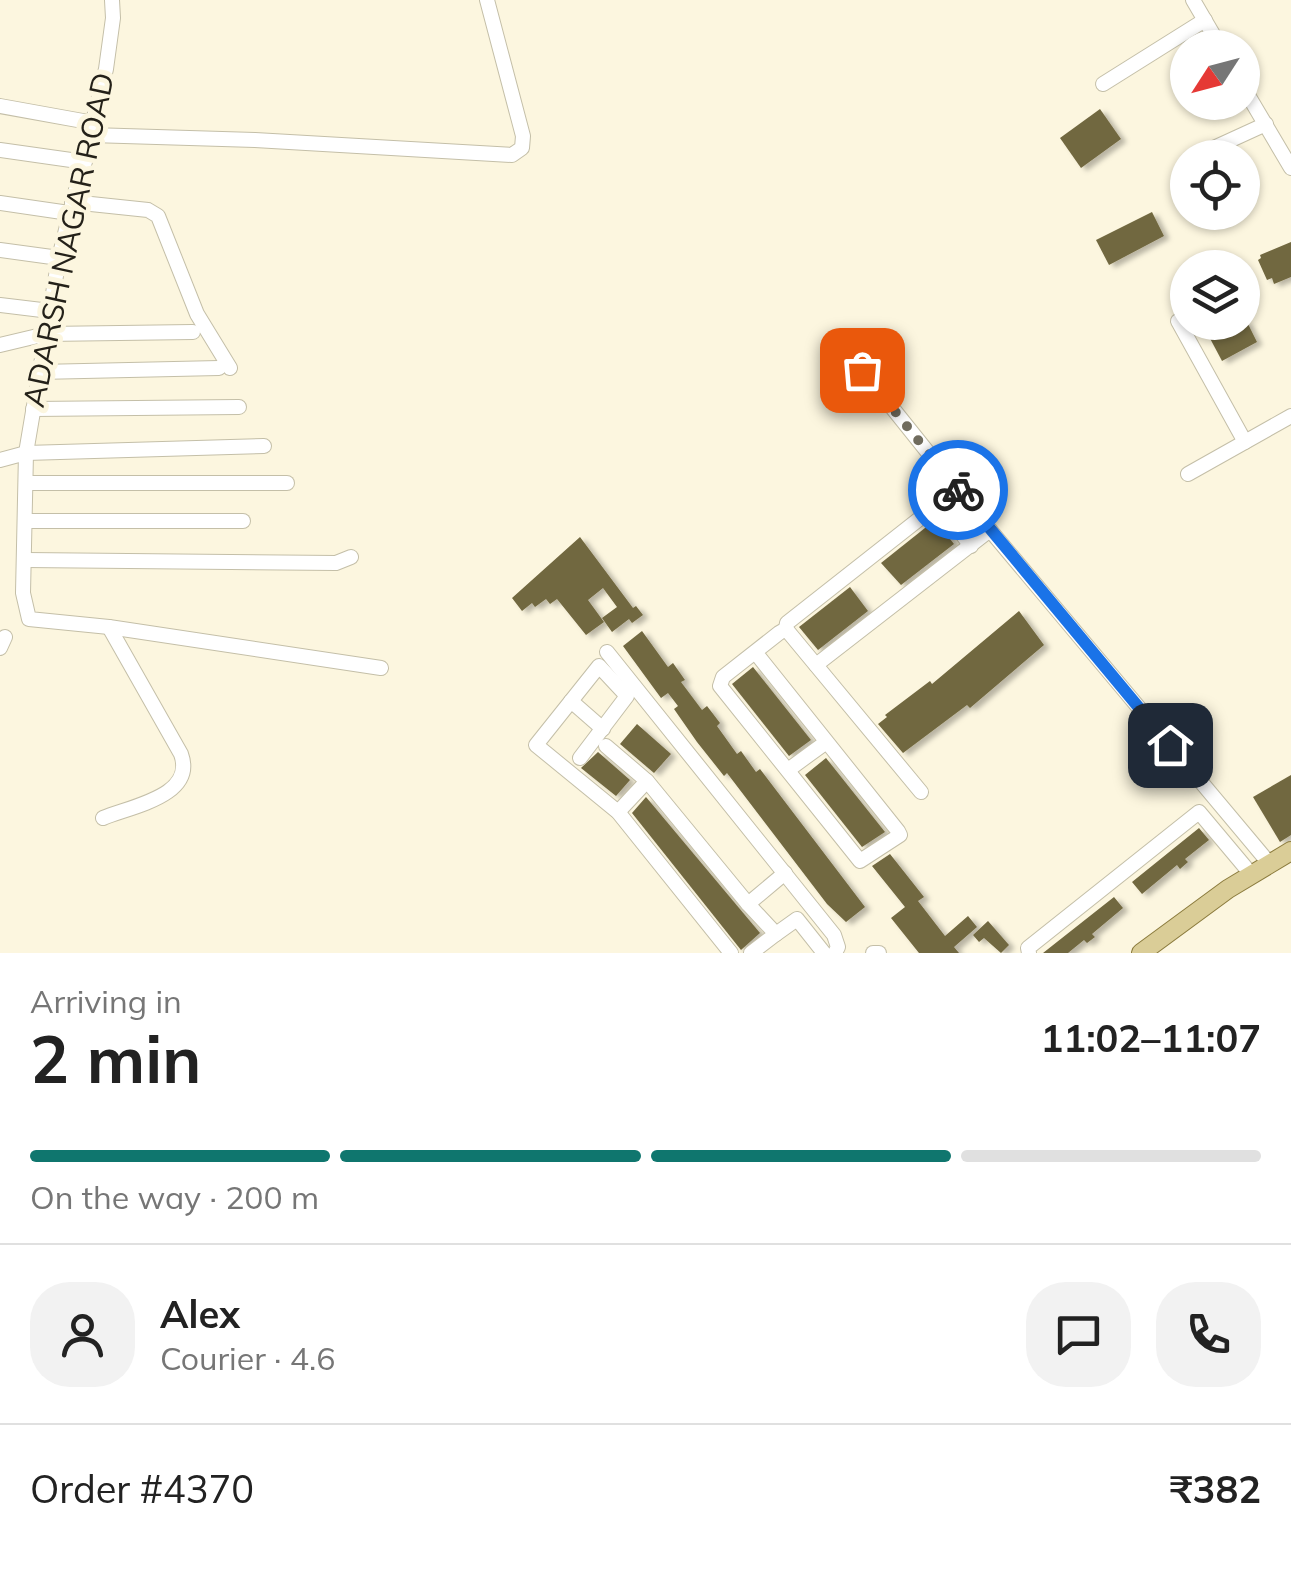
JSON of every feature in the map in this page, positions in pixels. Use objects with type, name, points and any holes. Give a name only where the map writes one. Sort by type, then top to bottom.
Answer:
[{"type":"main road","points":[[1141,953],[1251,874],[1291,851]]},
{"type":"street","name":"ADARSH NAGAR ROAD","points":[[109,627],[29,619],[23,594],[26,453],[59,258],[93,129],[110,42],[112,0]]},
{"type":"street","points":[[0,106],[93,129],[512,155],[522,148],[523,136],[487,0]]},
{"type":"street","points":[[1193,0],[1211,30]]},
{"type":"street","points":[[1104,84],[1205,20]]},
{"type":"street","points":[[1260,114],[1291,168]]},
{"type":"street","points":[[1231,140],[1266,124]]},
{"type":"street","points":[[0,150],[84,162]]},
{"type":"street","points":[[0,203],[148,210],[158,216],[197,314],[225,368],[39,372]]},
{"type":"street","points":[[0,250],[59,258]]},
{"type":"street","points":[[0,306],[50,311]]},
{"type":"street","points":[[0,345],[46,334],[193,332]]},
{"type":"street","points":[[1189,340],[1244,442]]},
{"type":"street","points":[[862,370],[990,530],[1269,863]]},
{"type":"street","points":[[33,408],[238,408]]},
{"type":"street","points":[[1188,474],[1291,416]]},
{"type":"street","points":[[0,460],[26,453],[264,446]]},
{"type":"street","points":[[26,483],[287,483]]},
{"type":"street","points":[[755,652],[900,835],[860,861],[720,686],[723,677],[940,504],[970,546]]},
{"type":"street","points":[[26,521],[243,521]]},
{"type":"street","points":[[816,665],[990,530]]},
{"type":"street","points":[[26,560],[336,564],[351,558]]},
{"type":"street","points":[[109,627],[381,668]]},
{"type":"street","points":[[103,818],[168,792],[183,780],[185,771],[181,754],[109,627]]},
{"type":"street","points":[[786,629],[921,792]]},
{"type":"street","points":[[607,652],[631,692],[834,935],[836,953]]},
{"type":"street","points":[[631,692],[599,666],[536,744],[618,812],[731,953]]},
{"type":"street","points":[[580,758],[631,692]]},
{"type":"street","points":[[571,702],[604,728]]},
{"type":"street","points":[[788,770],[825,743]]},
{"type":"street","points":[[606,746],[647,781],[776,934]]},
{"type":"street","points":[[618,812],[647,781]]},
{"type":"street","points":[[1029,953],[1028,948],[1198,812],[1251,874]]},
{"type":"street","points":[[748,904],[784,873]]},
{"type":"street","points":[[750,953],[797,918],[824,953]]},
{"type":"building","points":[[1100,109],[1121,139],[1081,168],[1060,138]]},
{"type":"building","points":[[1152,212],[1164,236],[1109,265],[1096,240]]},
{"type":"building","points":[[1291,242],[1291,277],[1274,284],[1272,278],[1267,280],[1260,255]]},
{"type":"building","points":[[1211,340],[1256,340],[1257,342],[1222,361]]},
{"type":"building","points":[[935,520],[954,544],[901,585],[881,563]]},
{"type":"building","points":[[580,537],[633,608],[636,606],[643,615],[632,623],[629,619],[612,632],[602,618],[617,607],[603,588],[588,600],[604,622],[586,635],[557,599],[550,604],[546,599],[535,607],[532,603],[522,611],[512,598]]},
{"type":"building","points":[[850,587],[868,611],[818,650],[799,627]]},
{"type":"building","points":[[1019,611],[1044,645],[970,708],[967,705],[903,753],[878,724],[885,715],[930,681],[932,684]]},
{"type":"building","points":[[642,631],[668,667],[673,663],[685,680],[681,682],[702,710],[707,706],[737,754],[741,751],[756,772],[760,769],[865,907],[846,922],[827,904],[727,773],[724,776],[697,742],[668,693],[661,698],[623,646]]},
{"type":"building","points":[[753,667],[811,740],[789,756],[732,684]]},
{"type":"building","points":[[637,724],[671,754],[654,773],[620,744]]},
{"type":"building","points":[[598,752],[630,780],[616,796],[581,768]]},
{"type":"building","points":[[826,758],[885,832],[862,847],[805,775]]},
{"type":"building","points":[[1291,775],[1291,835],[1280,842],[1253,797]]},
{"type":"building","points":[[646,797],[760,933],[741,950],[632,813]]},
{"type":"building","points":[[1199,828],[1209,840],[1185,859],[1188,862],[1180,869],[1177,865],[1142,894],[1132,882]]},
{"type":"building","points":[[890,854],[924,897],[918,901],[945,936],[968,916],[977,927],[954,947],[959,953],[919,953],[891,918],[905,907],[872,866]]},
{"type":"building","points":[[1114,897],[1123,908],[1092,934],[1095,937],[1087,943],[1084,940],[1068,953],[1043,953]]},
{"type":"building","points":[[988,921],[1009,945],[1001,953],[984,938],[979,942],[973,935]]},
{"type":"way so far","points":[[862,370],[958,490]]},
{"type":"route","points":[[958,490],[1170,745]]}]
